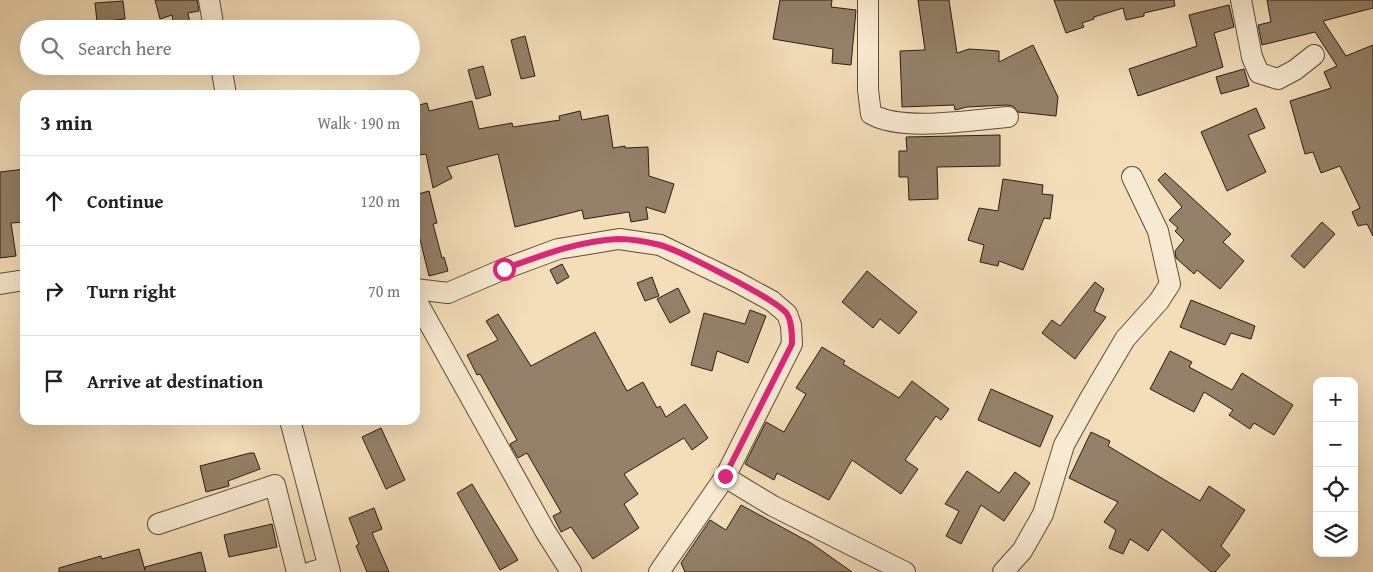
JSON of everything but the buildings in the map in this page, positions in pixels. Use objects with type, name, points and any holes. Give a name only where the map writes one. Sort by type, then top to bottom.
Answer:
[{"type":"street","points":[[209,0],[212,20]]},
{"type":"street","points":[[868,0],[868,90],[871,114],[882,121],[904,124],[1008,118]]},
{"type":"street","points":[[1241,0],[1252,57],[1259,73],[1278,79],[1295,70],[1314,55]]},
{"type":"street","points":[[223,75],[225,90]]},
{"type":"street","points":[[1003,572],[1022,551],[1043,514],[1064,444],[1089,400],[1125,339],[1160,301],[1170,284],[1158,231],[1132,177]]},
{"type":"street","points":[[420,290],[448,294],[504,269],[558,249],[619,239],[660,245],[772,301],[787,314],[791,325],[792,344],[725,476],[659,572]]},
{"type":"street","points":[[0,284],[20,281]]},
{"type":"street","points":[[420,307],[545,531],[571,572]]},
{"type":"street","points":[[291,425],[323,570]]},
{"type":"street","points":[[725,476],[789,514],[905,572]]},
{"type":"street","points":[[158,524],[275,485],[296,572]]},
{"type":"route","points":[[504,269],[558,249],[619,239],[660,245],[772,301],[787,314],[791,325],[792,344],[725,476]]}]
